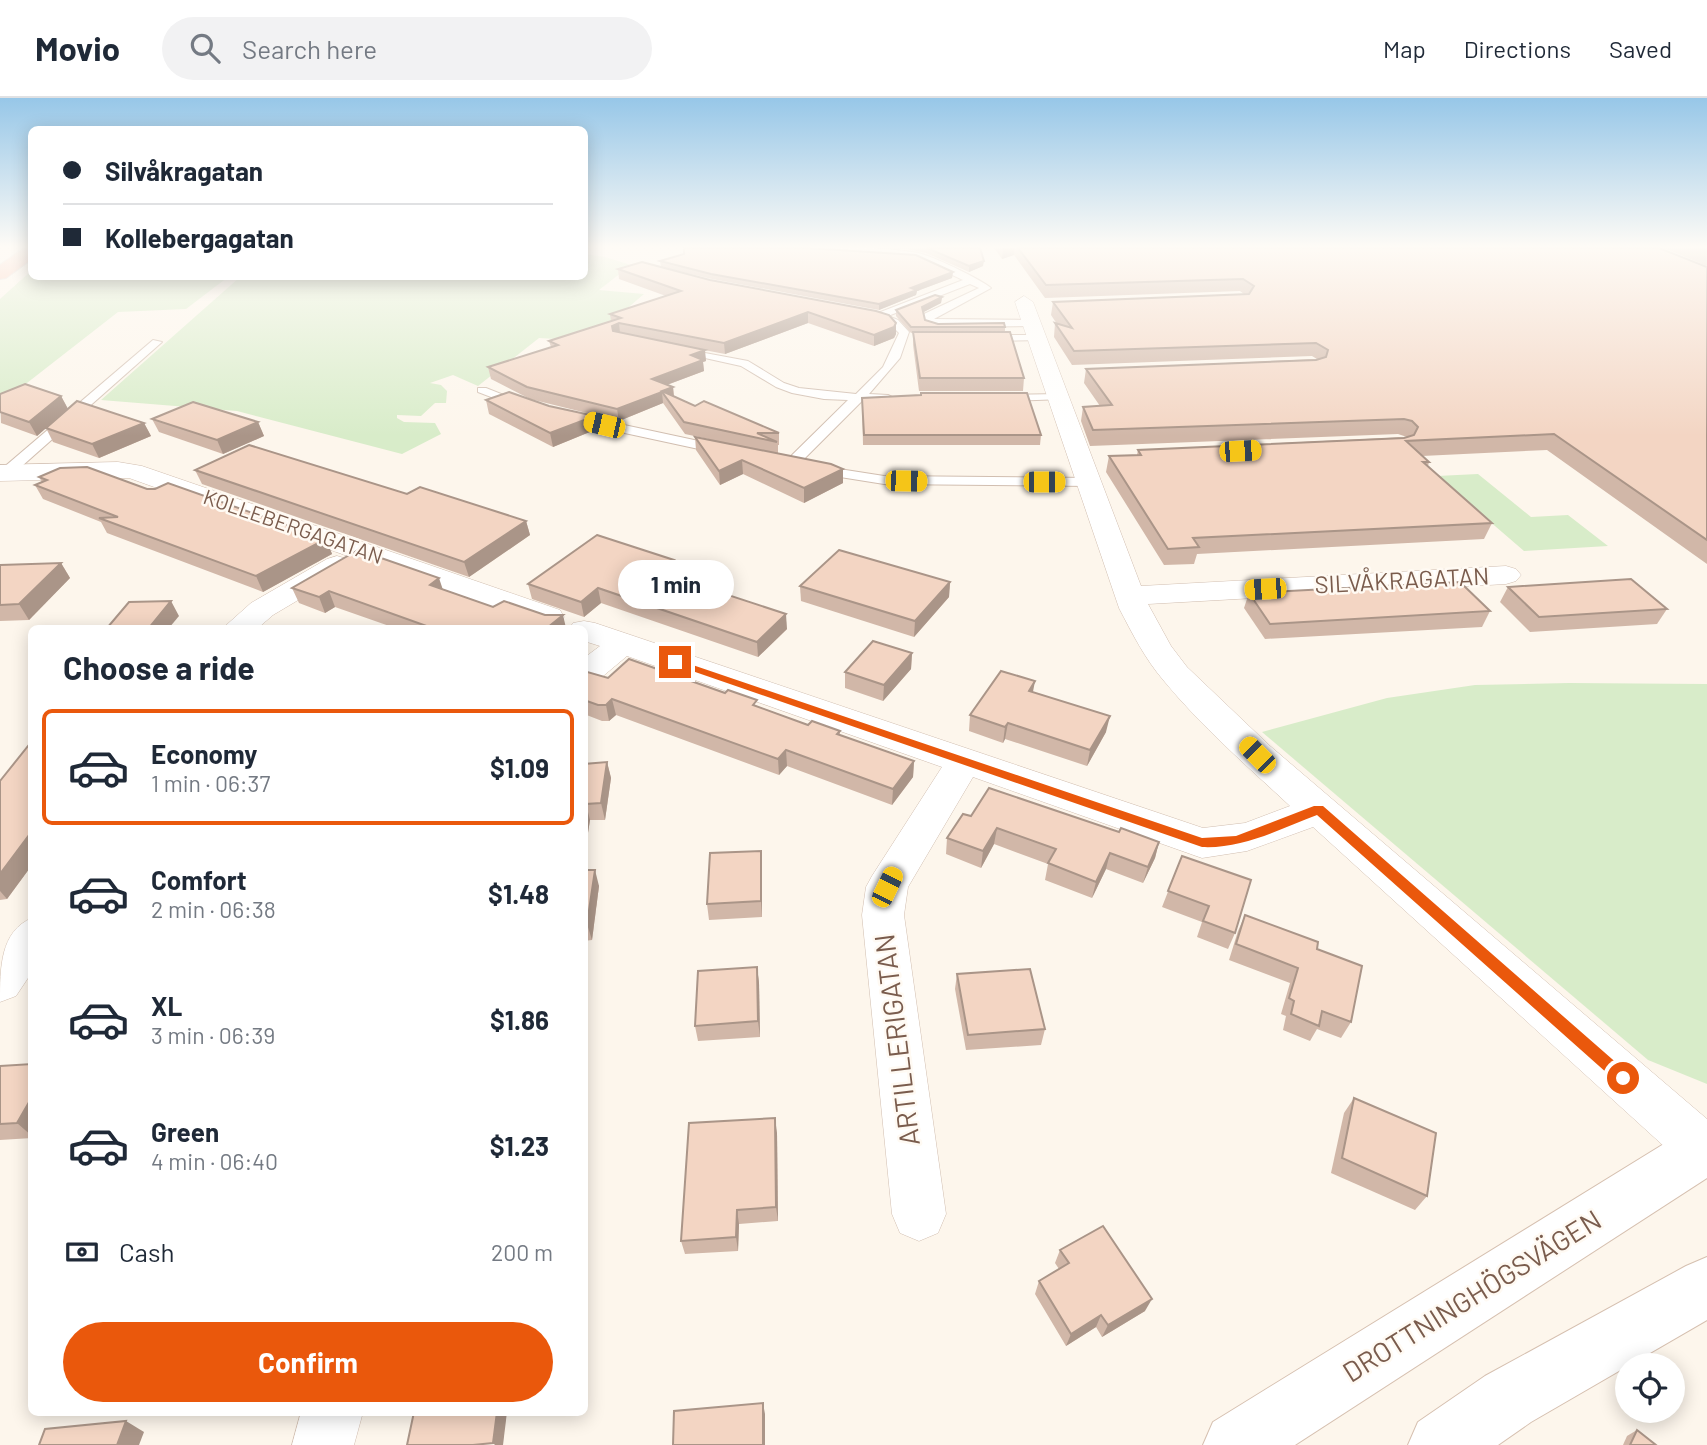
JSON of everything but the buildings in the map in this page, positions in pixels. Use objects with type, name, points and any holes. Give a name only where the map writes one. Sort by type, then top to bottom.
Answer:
[{"type":"street","points":[[1033,316],[1094,466],[1130,596],[1143,628],[1175,674],[1257,755],[1706,1150]]},
{"type":"street","name":"KOLLEBERGAGATAN","points":[[4,472],[128,470],[571,625]]},
{"type":"street","points":[[243,625],[262,609],[361,551]]},
{"type":"street","name":"SILVÅKRAGATAN","points":[[1130,596],[1506,575]]},
{"type":"street","points":[[588,631],[1202,843],[1220,844],[1238,840],[1319,809]]},
{"type":"street","points":[[588,672],[622,644]]},
{"type":"street","name":"ARTILLERIGATAN","points":[[919,1214],[883,915],[887,887],[964,762]]},
{"type":"street","points":[[0,983],[28,941]]},
{"type":"street","name":"DROTTNINGHÖGSVÄGEN","points":[[1236,1445],[1706,1150]]},
{"type":"street","points":[[1441,1445],[1508,1399],[1707,1287]]},
{"type":"street","points":[[323,1445],[331,1416]]},
{"type":"lane","points":[[880,316],[893,311]]},
{"type":"lane","points":[[791,464],[895,362],[904,332],[912,321],[939,311]]},
{"type":"lane","points":[[867,314],[938,324],[1033,316]]},
{"type":"lane","points":[[971,338],[1033,316]]},
{"type":"lane","points":[[903,339],[916,339]]},
{"type":"lane","points":[[4,472],[157,342]]},
{"type":"lane","points":[[671,348],[744,363],[780,385],[796,391],[858,398],[898,398]]},
{"type":"lane","points":[[993,398],[1059,382]]},
{"type":"lane","points":[[482,390],[540,410]]},
{"type":"lane","points":[[566,416],[736,453]]},
{"type":"lane","points":[[774,461],[884,480],[1094,466]]},
{"type":"green space","points":[[0,311],[144,311],[118,312],[0,404]]},
{"type":"green space","points":[[202,311],[624,311],[589,341],[539,338],[478,386],[453,375],[430,383],[441,385],[447,391],[446,403],[435,403],[421,416],[397,415],[397,418],[404,422],[435,423],[441,434],[402,454],[237,411],[101,400]]},
{"type":"green space","points":[[1478,474],[1531,517],[1568,515],[1608,546],[1524,551],[1437,476]]},
{"type":"green space","points":[[1707,684],[1707,1084],[1648,1060],[1262,732],[1387,698],[1475,685]]},
{"type":"route","points":[[675,662],[1202,843],[1220,844],[1238,840],[1319,809],[1623,1078]]}]
